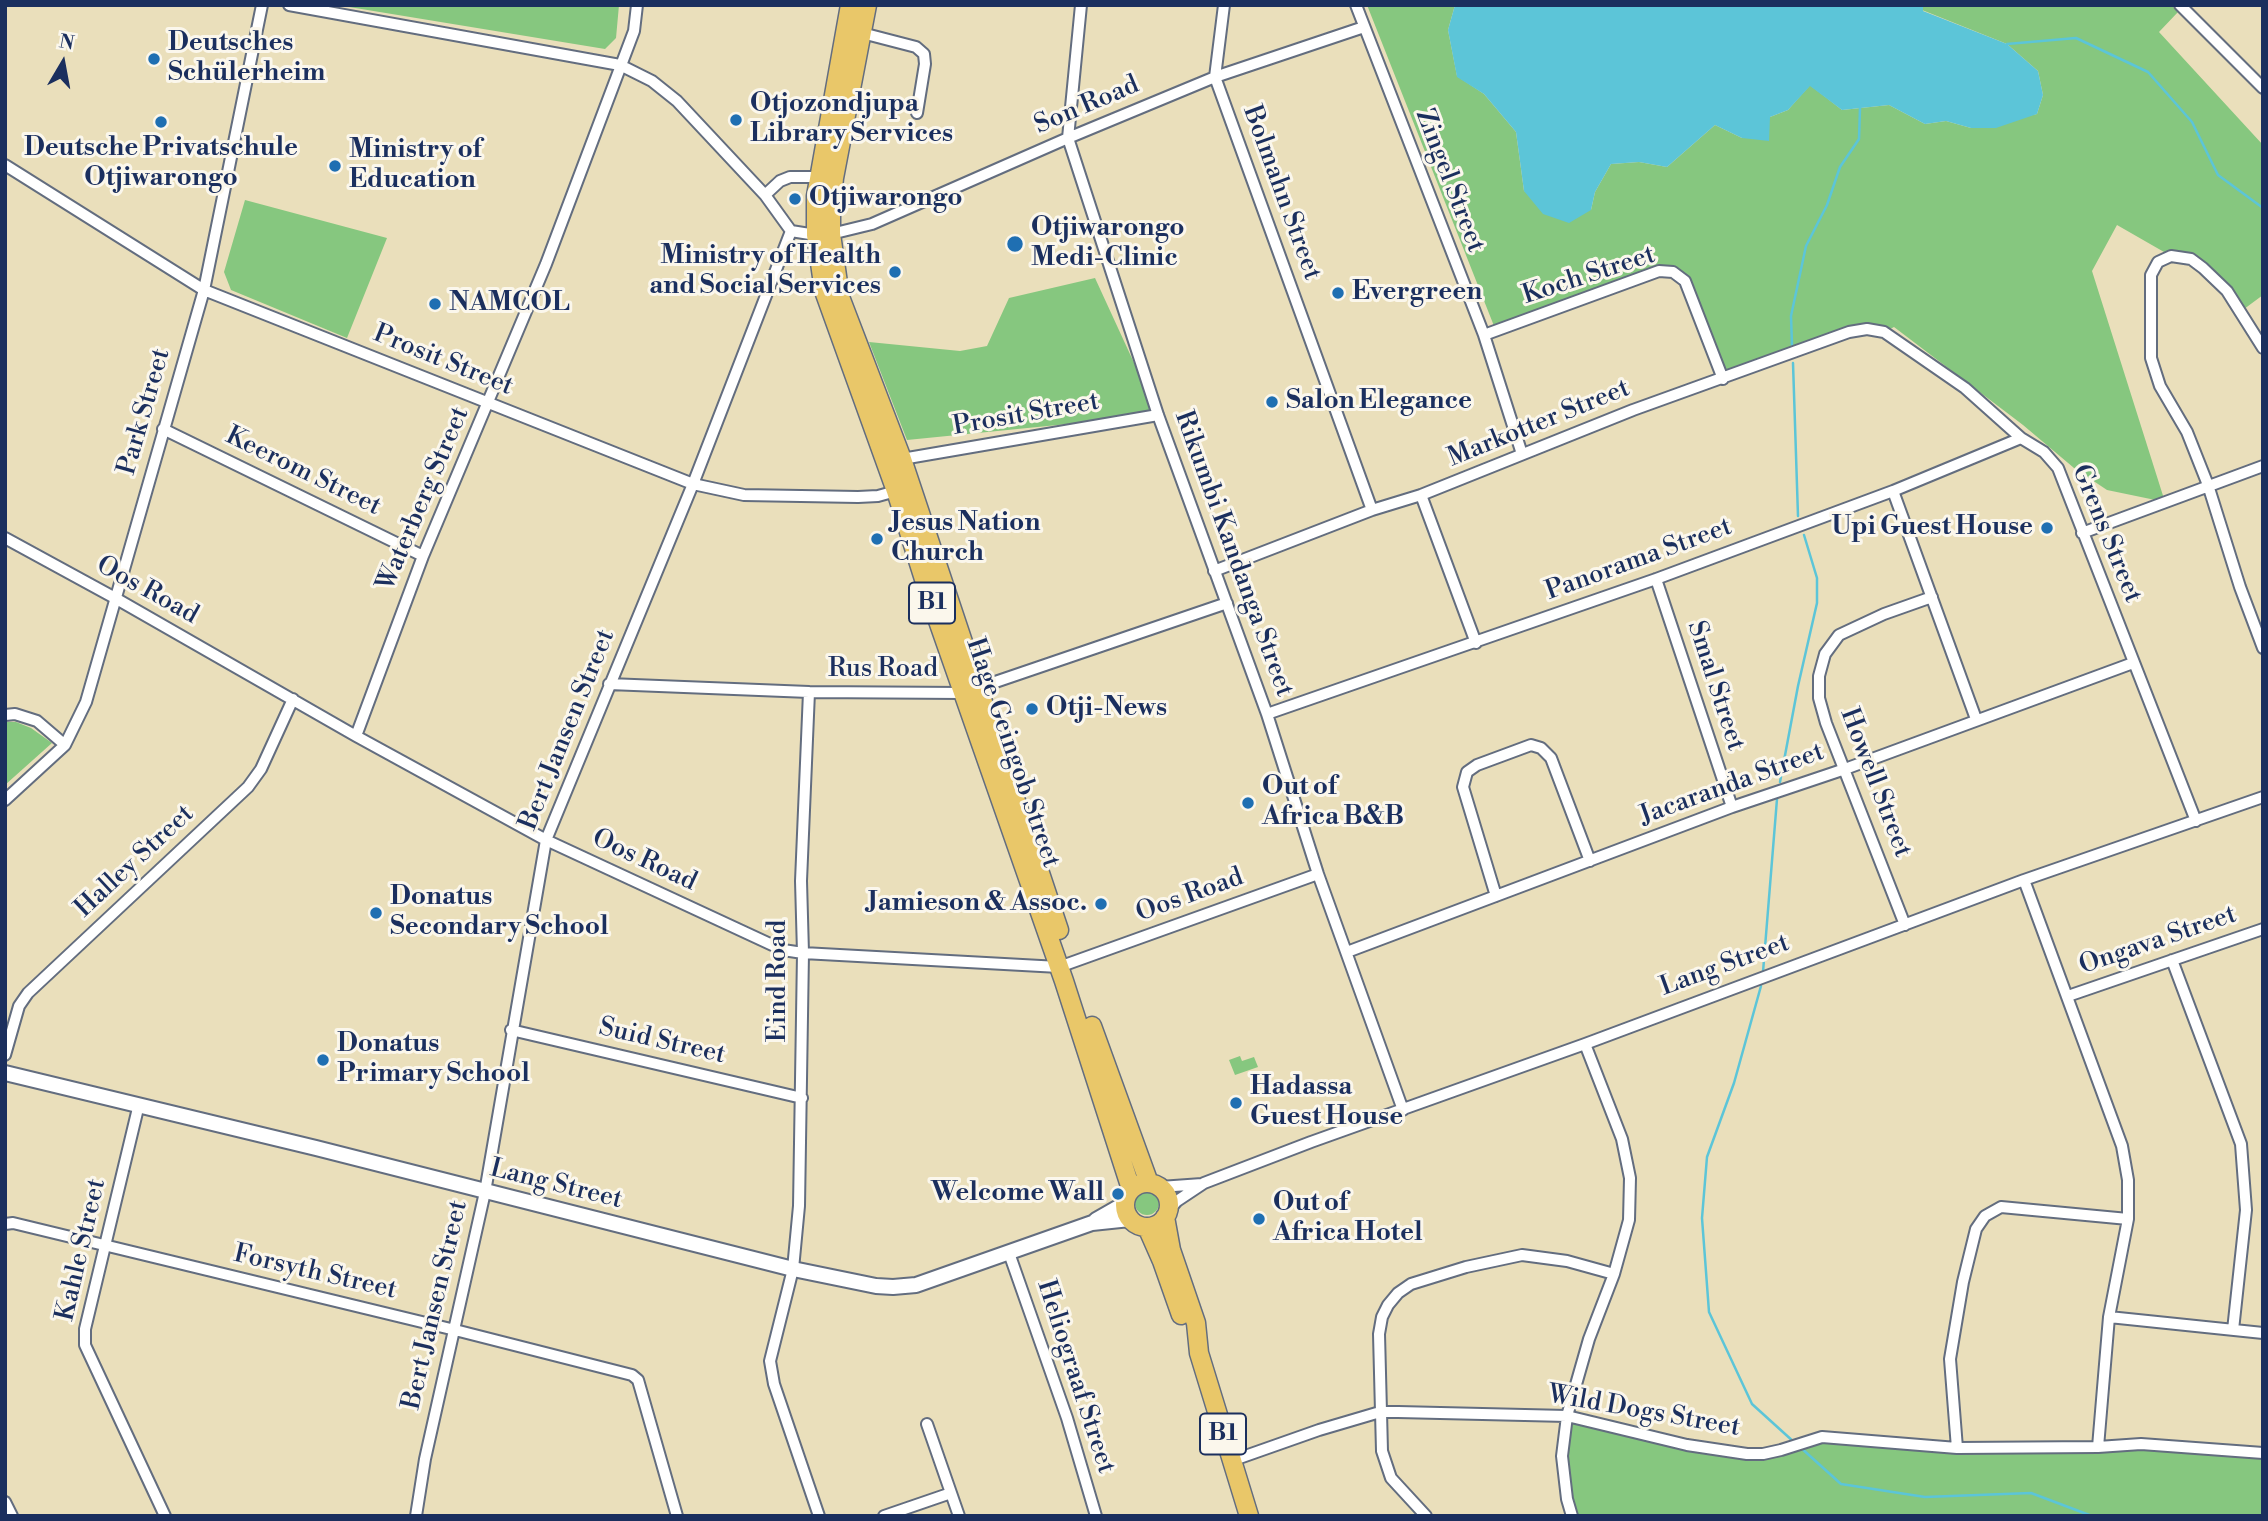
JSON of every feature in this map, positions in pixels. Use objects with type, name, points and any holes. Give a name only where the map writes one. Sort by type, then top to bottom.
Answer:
[{"type":"highway","name":"Hage Geingob Street","points":[[850,5],[835,130],[826,177],[824,291],[970,690],[1064,966],[1133,1210]]},
{"type":"highway","name":"Hage Geingob Street","points":[[835,130],[862,33],[867,5]]},
{"type":"highway","name":"Hage Geingob Street","points":[[823,234],[840,297],[902,459],[970,690]]},
{"type":"highway","name":"Hage Geingob Street","points":[[1064,966],[1155,1185],[1168,1198],[1166,1214]]},
{"type":"highway","points":[[1155,1185],[1139,1184],[1133,1210],[1154,1226],[1166,1214]]},
{"type":"highway","name":"B1","points":[[1133,1210],[1162,1261],[1186,1332],[1199,1353]]},
{"type":"highway","name":"B1","points":[[1166,1214],[1171,1250],[1196,1323],[1199,1353],[1249,1516]]},
{"type":"street","name":"Park Street","points":[[5,800],[65,745],[86,702],[204,290],[262,5]]},
{"type":"street","points":[[289,5],[620,65],[652,81],[677,100],[765,195],[792,231]]},
{"type":"street","name":"Waterberg Street","points":[[356,736],[423,556],[546,264],[634,31],[638,5]]},
{"type":"street","name":"Rikumbi Kandanga Street","points":[[1081,5],[1068,138],[1158,415],[1267,714],[1318,874],[1403,1110]]},
{"type":"street","name":"Bolmahn Street","points":[[1224,5],[1215,77],[1372,510]]},
{"type":"street","name":"Zingel Street","points":[[1356,5],[1484,335],[1522,454]]},
{"type":"street","points":[[2180,5],[2263,88]]},
{"type":"street","name":"Son Road","points":[[792,231],[823,234],[872,224],[1215,77],[1364,27]]},
{"type":"street","points":[[862,33],[916,47],[924,54],[925,64],[917,113]]},
{"type":"street","name":"Prosit Street","points":[[5,165],[204,290],[693,484],[744,495],[858,497],[896,491]]},
{"type":"street","points":[[765,195],[780,181],[790,177],[826,177]]},
{"type":"street","name":"Bert Jansen Street","points":[[416,1516],[425,1459],[485,1192],[511,1030],[547,840],[693,484],[792,231]]},
{"type":"street","points":[[2263,348],[2227,291],[2203,268],[2191,259],[2171,256],[2158,262],[2151,275],[2151,358],[2160,386],[2187,432],[2208,485],[2240,587],[2263,648]]},
{"type":"street","name":"Koch Street","points":[[1484,335],[1659,271],[1673,272],[1685,281],[1723,379]]},
{"type":"street","name":"Markotter Street","points":[[1214,571],[1372,510],[1421,495],[1633,410],[1849,332],[1867,329],[1884,332]]},
{"type":"street","name":"Grens Street","points":[[1884,332],[1965,388],[2021,438],[2044,452],[2058,468],[2196,821]]},
{"type":"street","name":"Prosit Street","points":[[902,459],[1158,415]]},
{"type":"street","name":"Keerom Street","points":[[163,429],[423,556]]},
{"type":"street","name":"Panorama Street","points":[[1267,714],[1656,579],[1893,491],[2021,438]]},
{"type":"street","points":[[2082,533],[2263,466]]},
{"type":"street","points":[[1893,491],[1976,719]]},
{"type":"street","points":[[1421,495],[1476,643]]},
{"type":"street","name":"Oos Road","points":[[5,538],[115,597],[356,736],[547,840],[783,950],[1064,966],[1318,874]]},
{"type":"street","name":"Smal Street","points":[[1656,579],[1732,807]]},
{"type":"street","name":"Howell Street","points":[[1905,925],[1826,723],[1819,698],[1819,676],[1825,654],[1839,635],[1884,614],[1932,597]]},
{"type":"street","name":"Rus Road","points":[[610,684],[809,692],[970,690],[1227,603]]},
{"type":"street","name":"Jacaranda Street","points":[[1347,952],[1732,807],[1845,769],[2133,663]]},
{"type":"street","name":"Eind Road","points":[[809,692],[801,880],[803,953],[799,1206],[793,1269],[770,1361],[771,1373],[819,1516]]},
{"type":"street","name":"Halley Street","points":[[5,1055],[19,1006],[28,993],[248,787],[261,769],[293,699]]},
{"type":"street","points":[[5,715],[15,714],[37,721],[65,745]]},
{"type":"street","points":[[1496,896],[1463,787],[1467,772],[1478,765],[1531,745],[1541,748],[1551,758],[1590,861]]},
{"type":"street","name":"Lang Street","points":[[1166,1214],[1177,1201],[1204,1184],[2024,880],[2263,797]]},
{"type":"street","points":[[2024,880],[2122,1146],[2128,1180],[2128,1219],[2109,1317],[2098,1447]]},
{"type":"street","name":"Ongava Street","points":[[2068,996],[2263,929]]},
{"type":"street","points":[[2172,960],[2241,1144],[2246,1210],[2233,1330]]},
{"type":"street","name":"Suid Street","points":[[511,1030],[802,1098]]},
{"type":"street","points":[[1572,1516],[1567,1500],[1562,1456],[1567,1416],[1589,1339],[1614,1274],[1629,1220],[1630,1178],[1622,1139],[1585,1044]]},
{"type":"street","name":"Lang Street","points":[[5,1073],[139,1104],[793,1269],[876,1286],[907,1287],[1133,1210]]},
{"type":"street","name":"Kahle Street","points":[[139,1104],[85,1329],[85,1345],[164,1516]]},
{"type":"street","name":"Lang Street","points":[[1155,1185],[1204,1184]]},
{"type":"street","points":[[1957,1448],[1950,1359],[1963,1282],[1976,1229],[1985,1216],[2001,1207],[2128,1219]]},
{"type":"street","name":"Forsyth Street","points":[[5,1224],[13,1223],[455,1329],[636,1377],[677,1516]]},
{"type":"street","name":"Heliograaf Street","points":[[1009,1252],[1067,1418],[1096,1516]]},
{"type":"street","points":[[1426,1516],[1391,1478],[1382,1451],[1379,1334],[1382,1317],[1393,1299],[1411,1284],[1522,1255],[1567,1261],[1614,1274]]},
{"type":"street","points":[[2109,1317],[2263,1333]]},
{"type":"street","name":"Wild Dogs Street","points":[[1231,1461],[1380,1412],[1567,1416],[1687,1446],[1746,1454],[1781,1450],[1822,1437],[1957,1448],[2141,1444],[2263,1453]]},
{"type":"street","points":[[926,1424],[959,1516]]},
{"type":"street","points":[[884,1516],[951,1493]]},
{"type":"street","points":[[5,1502],[12,1516]]},
{"type":"green space","points":[[337,5],[619,5],[616,38],[605,49]]},
{"type":"green space","points":[[1367,5],[1455,5],[1448,30],[1457,76],[1484,94],[1516,132],[1524,191],[1591,210],[1595,192],[1611,164],[1639,162],[1667,167],[1715,125],[1742,138],[1770,117],[1788,110],[1810,85],[1842,110],[1889,105],[1925,124],[1946,121],[1971,128],[2037,114],[2043,95],[2038,71],[2007,44],[1922,10],[1923,5],[2171,5],[2178,12],[2159,32],[2263,145],[2263,295],[2240,312],[2203,268],[2171,256],[2117,225],[2092,271],[2165,502],[2107,490],[2074,468],[2023,425],[1894,327],[1884,332],[1867,329],[1723,379],[1685,281],[1673,272],[1496,331]]},
{"type":"green space","points":[[245,200],[387,238],[347,338],[231,290],[224,272]]},
{"type":"green space","points":[[1095,278],[1158,415],[907,440],[869,342],[960,351],[987,346],[1009,298]]},
{"type":"green space","points":[[5,722],[16,722],[31,728],[52,743],[5,785]]},
{"type":"green space","points":[[1240,1056],[1242,1061],[1254,1057],[1258,1067],[1235,1075],[1229,1060]]},
{"type":"green space","points":[[1147,1191],[1155,1195],[1159,1203],[1155,1211],[1147,1215],[1139,1211],[1135,1203],[1139,1195]]},
{"type":"green space","points":[[1567,1416],[1747,1454],[1822,1437],[1915,1446],[2098,1447],[2263,1453],[2263,1516],[1572,1516],[1567,1499]]},
{"type":"water","points":[[1455,5],[1923,5],[1923,11],[2007,44],[2038,71],[2043,95],[2037,114],[1996,128],[1971,128],[1946,121],[1925,124],[1889,105],[1842,110],[1810,86],[1788,110],[1770,117],[1769,141],[1742,138],[1715,125],[1667,167],[1639,162],[1611,164],[1595,192],[1591,210],[1569,223],[1543,214],[1524,191],[1516,132],[1484,94],[1457,77],[1448,30]]},
{"type":"waterway","points":[[2007,44],[2076,38],[2148,72],[2192,122],[2218,175],[2263,208]]},
{"type":"waterway","points":[[1792,345],[1791,316],[1806,246],[1827,205],[1840,167],[1859,139],[1860,108]]},
{"type":"waterway","points":[[1793,363],[1798,516]]},
{"type":"waterway","points":[[1780,782],[1817,603],[1817,578],[1804,535]]},
{"type":"waterway","points":[[1763,972],[1777,799]]},
{"type":"waterway","points":[[1761,986],[1734,1083],[1707,1157],[1702,1218],[1709,1312],[1752,1404],[1795,1443]]},
{"type":"waterway","points":[[1800,1447],[1841,1484],[1925,1497],[2031,1493],[2092,1516]]},
{"type":"place","name":"Deutsches Schülerheim","points":[[154,59]]},
{"type":"place","name":"Otjozondjupa Library Services","points":[[736,120]]},
{"type":"place","name":"Deutsche Privatschule Otjiwarongo","points":[[161,122]]},
{"type":"place","name":"Ministry of Education","points":[[335,166]]},
{"type":"place","name":"Otjiwarongo","points":[[795,199]]},
{"type":"place","name":"Otjiwarongo Medi-Clinic","points":[[1015,244]]},
{"type":"place","name":"Ministry of Health and Social Services","points":[[895,272]]},
{"type":"place","name":"Evergreen","points":[[1338,293]]},
{"type":"place","name":"NAMCOL","points":[[435,304]]},
{"type":"place","name":"Salon Elegance","points":[[1272,402]]},
{"type":"place","name":"Upi Guest House","points":[[2047,528]]},
{"type":"place","name":"Jesus Nation Church","points":[[877,539]]},
{"type":"place","name":"Otji-News","points":[[1032,709]]},
{"type":"place","name":"Out of Africa B&B","points":[[1248,803]]},
{"type":"place","name":"Jamieson & Assoc.","points":[[1101,904]]},
{"type":"place","name":"Donatus Secondary School","points":[[376,913]]},
{"type":"place","name":"Donatus Primary School","points":[[323,1060]]},
{"type":"place","name":"Hadassa Guest House","points":[[1236,1103]]},
{"type":"place","name":"Welcome Wall","points":[[1118,1194]]},
{"type":"place","name":"Out of Africa Hotel","points":[[1259,1219]]}]
